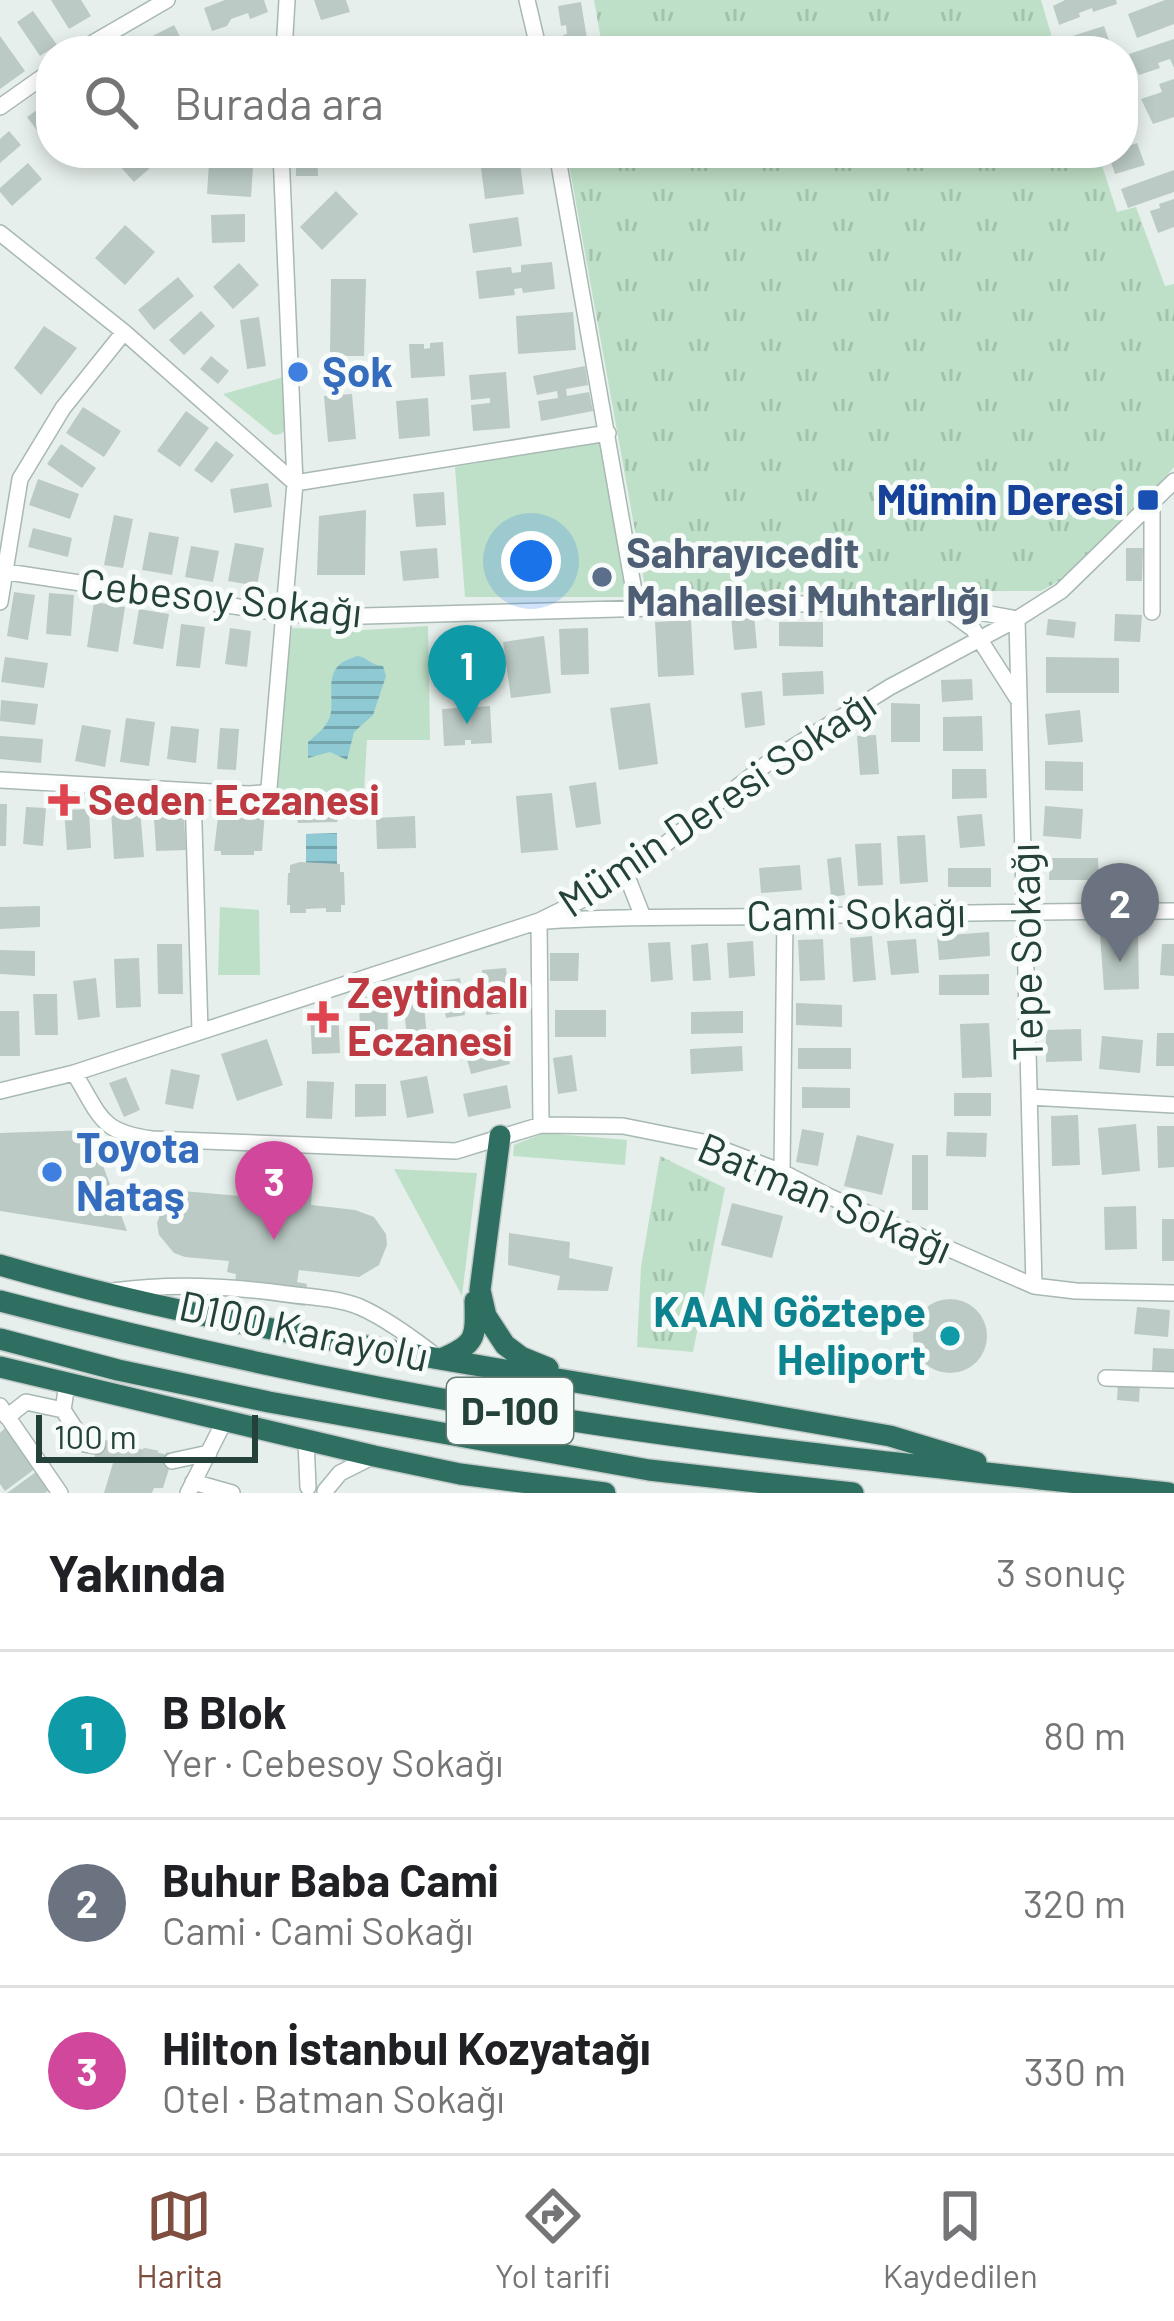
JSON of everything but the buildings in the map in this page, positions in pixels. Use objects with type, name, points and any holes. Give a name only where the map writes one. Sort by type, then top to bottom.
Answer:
[{"type":"highway","points":[[440,1359],[463,1349],[475,1334],[495,1138]]},
{"type":"highway","points":[[0,1264],[320,1339],[890,1436],[1028,1478]]},
{"type":"highway","points":[[478,1276],[486,1316],[505,1346],[581,1383]]},
{"type":"highway","name":"D100 Karayolu","points":[[0,1301],[212,1353],[486,1407],[762,1448],[1168,1493]]},
{"type":"highway","name":"D100 Karayolu","points":[[0,1339],[269,1402],[649,1470],[854,1493]]},
{"type":"highway","points":[[6,1368],[374,1456],[605,1493]]},
{"type":"highway","points":[[507,1480],[549,1493]]},
{"type":"street","points":[[106,36],[167,0]]},
{"type":"street","points":[[285,36],[287,0]]},
{"type":"street","points":[[527,0],[535,36]]},
{"type":"street","points":[[0,107],[36,82]]},
{"type":"street","points":[[0,780],[260,794],[269,788],[296,483],[281,168]]},
{"type":"street","points":[[560,168],[637,608]]},
{"type":"street","points":[[0,233],[124,332],[296,483]]},
{"type":"street","points":[[0,602],[20,479],[63,408],[124,332]]},
{"type":"street","points":[[296,483],[608,433]]},
{"type":"street","name":"Mümin Deresi Sokağı","points":[[0,1091],[74,1073],[538,921],[590,896],[626,874],[770,761],[976,634],[1017,619],[1061,591],[1174,481]]},
{"type":"street","points":[[1152,504],[1153,612]]},
{"type":"street","name":"Cebesoy Sokağı","points":[[2,571],[286,614],[872,602],[940,605],[1017,619]]},
{"type":"street","points":[[940,605],[976,634],[1019,701]]},
{"type":"street","points":[[976,634],[973,620],[980,611]]},
{"type":"street","name":"Tepe Sokağı","points":[[1017,619],[1034,1286]]},
{"type":"street","points":[[194,791],[200,1032]]},
{"type":"street","points":[[626,874],[643,916]]},
{"type":"street","points":[[590,896],[598,918]]},
{"type":"street","name":"Cami Sokağı","points":[[538,921],[1174,911]]},
{"type":"street","points":[[782,1172],[784,916]]},
{"type":"street","points":[[538,921],[541,1125]]},
{"type":"street","name":"Batman Sokağı","points":[[74,1073],[106,1124],[124,1135],[152,1139],[456,1151],[541,1125],[623,1126],[703,1142],[782,1172],[1034,1286],[1174,1293]]},
{"type":"street","points":[[1029,1097],[1174,1105]]},
{"type":"street","points":[[105,1292],[179,1284],[337,1300],[412,1337],[440,1359]]},
{"type":"street","points":[[1106,1378],[1174,1380]]},
{"type":"street","points":[[67,1384],[63,1410],[85,1444],[97,1446]]},
{"type":"street","points":[[61,1493],[4,1412],[26,1402],[63,1410]]},
{"type":"street","points":[[224,1422],[190,1488],[232,1493]]},
{"type":"street","points":[[306,1441],[317,1489],[374,1456]]},
{"type":"street","points":[[172,1461],[209,1453]]},
{"type":"green space","points":[[594,0],[1041,0],[1052,36],[600,36]]},
{"type":"green space","points":[[570,168],[1103,168],[1117,212],[1136,207],[1165,286],[1174,284],[1174,467],[1096,551],[1041,591],[646,592]]},
{"type":"green space","points":[[284,377],[286,429],[281,434],[274,435],[223,394]]},
{"type":"green space","points":[[602,441],[626,597],[465,597],[455,467]]},
{"type":"green space","points":[[428,626],[430,740],[367,740],[364,792],[272,793],[292,628]]},
{"type":"green space","points":[[220,907],[259,910],[260,975],[218,975]]},
{"type":"green space","points":[[544,1133],[627,1140],[625,1165],[513,1156],[514,1145]]},
{"type":"green space","points":[[660,1156],[725,1188],[693,1352],[637,1347],[641,1267]]},
{"type":"green space","points":[[394,1169],[477,1173],[462,1296]]},
{"type":"water","points":[[357,656],[383,666],[386,676],[373,715],[354,732],[347,760],[330,752],[308,758],[308,742],[330,717],[335,670]]},
{"type":"water","points":[[337,833],[337,873],[306,872],[306,834]]},
{"type":"tunnel","points":[[97,1446],[172,1461]]},
{"type":"place","name":"Şok","points":[[298,372]]},
{"type":"place","name":"Mümin Deresi","points":[[1148,500]]},
{"type":"place","name":"Sahrayıcedit Mahallesi Muhtarlığı","points":[[602,577]]},
{"type":"place","name":"B Blok","points":[[467,724]]},
{"type":"place","name":"Seden Eczanesi","points":[[64,800]]},
{"type":"place","name":"Buhur Baba Cami","points":[[1120,962]]},
{"type":"place","name":"Zeytindalı Eczanesi","points":[[323,1017]]},
{"type":"place","name":"Toyota Nataş","points":[[52,1172]]},
{"type":"place","name":"Hilton İstanbul Kozyatağı","points":[[274,1240]]},
{"type":"place","name":"KAAN Göztepe Heliport","points":[[950,1336]]}]
